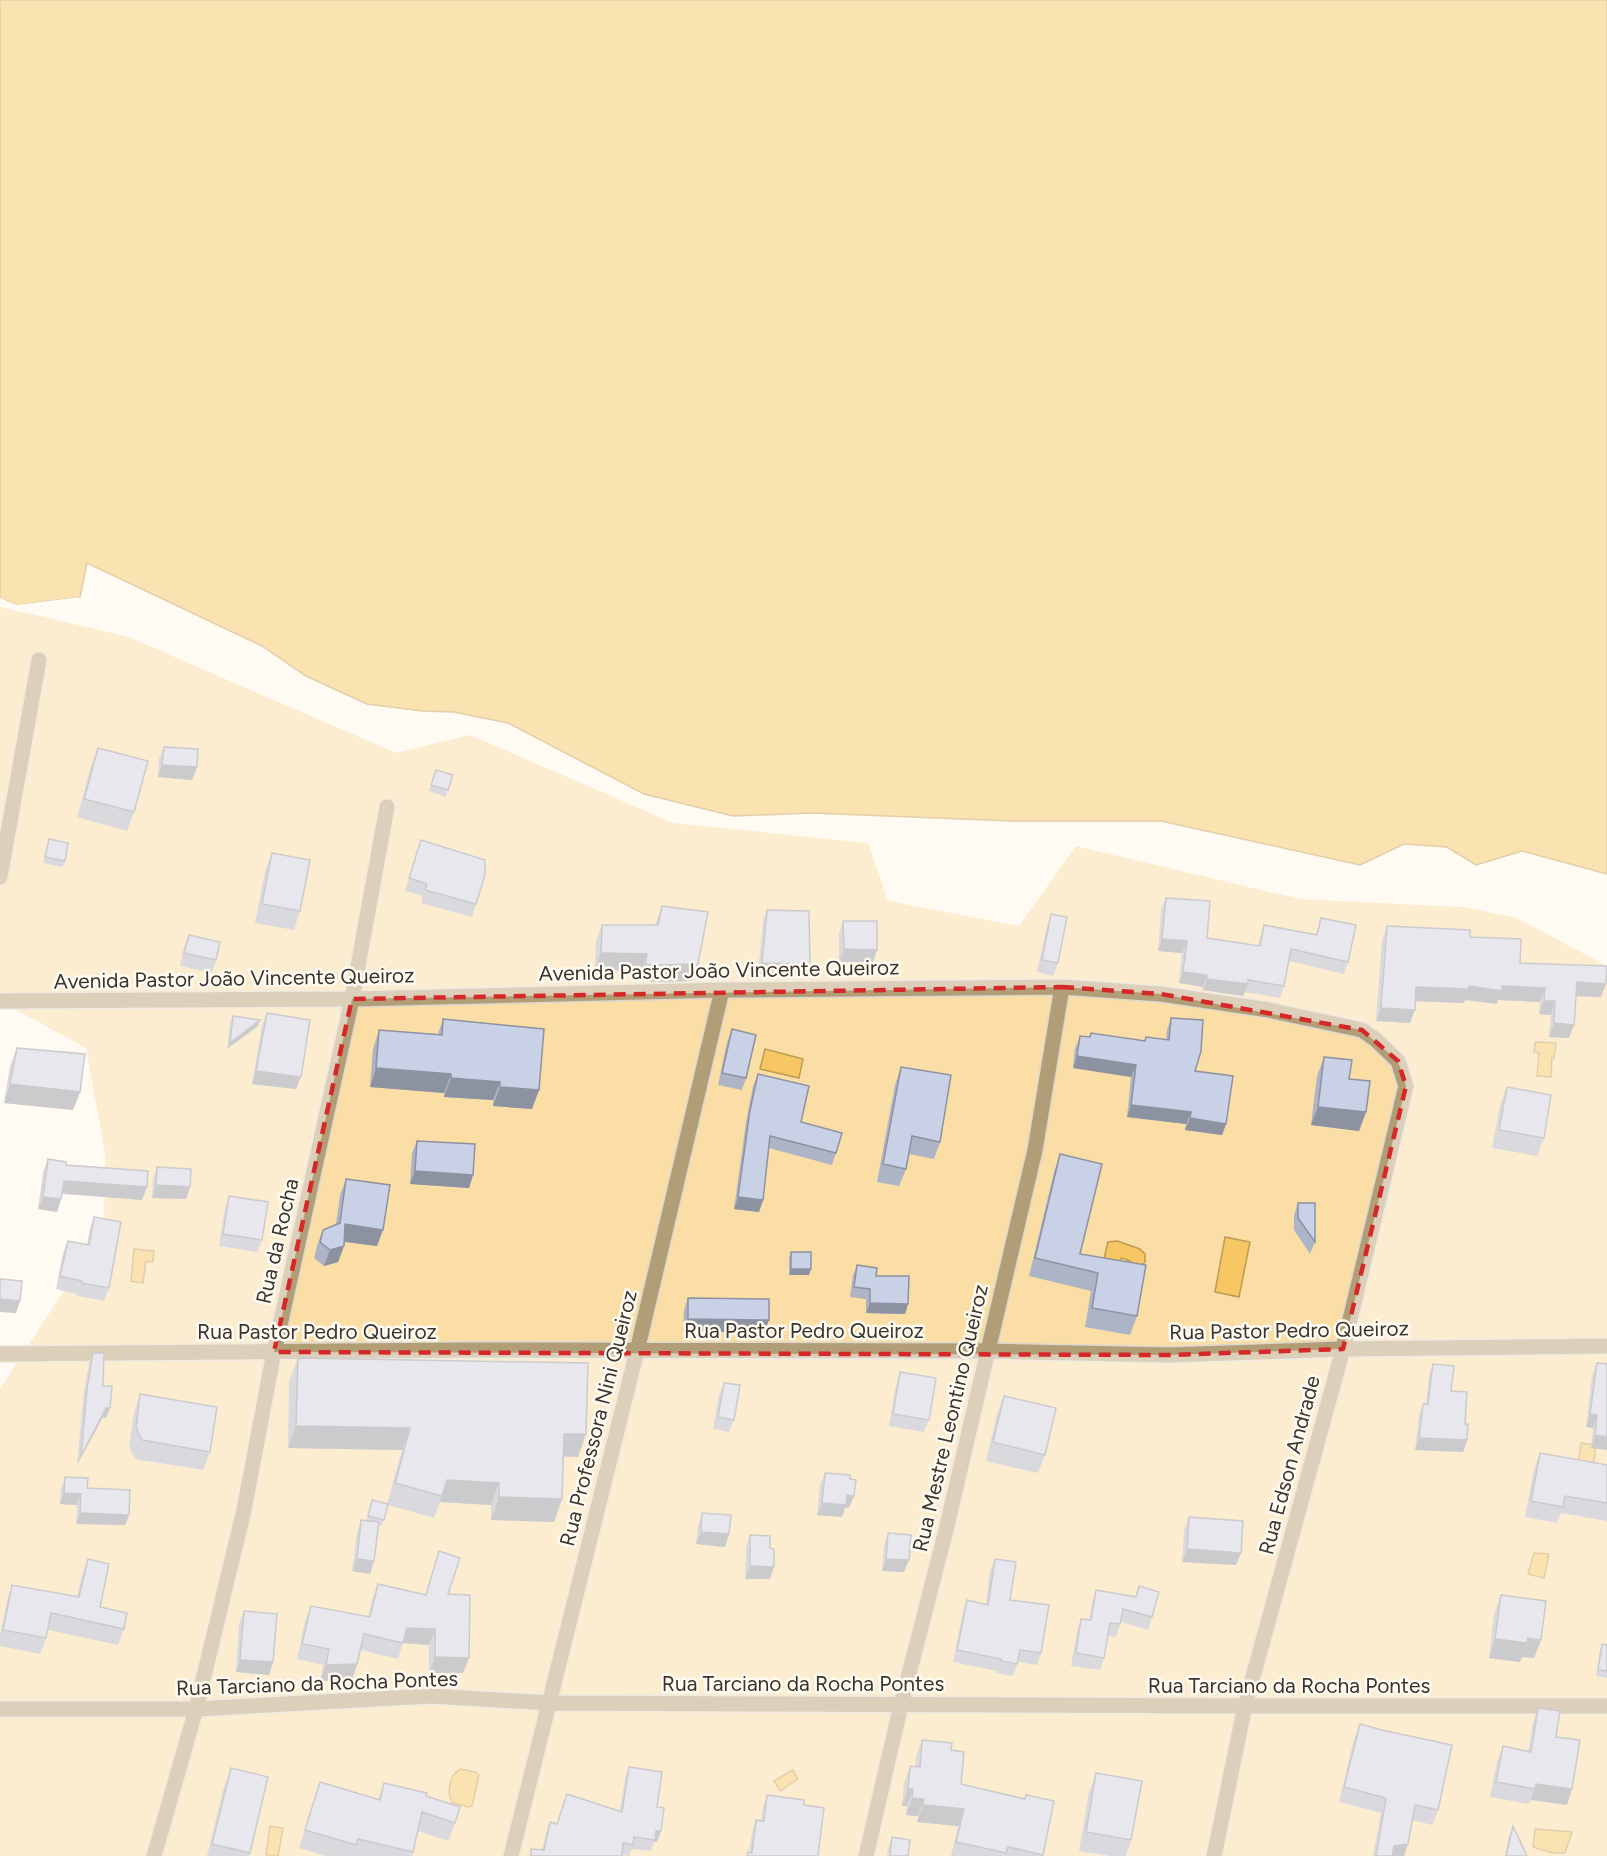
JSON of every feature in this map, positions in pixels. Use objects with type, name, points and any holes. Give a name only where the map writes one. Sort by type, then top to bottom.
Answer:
[{"type":"street","points":[[0,877],[39,660]]},
{"type":"street","name":"Rua da Rocha","points":[[154,1856],[196,1709],[244,1510],[274,1352],[352,999],[387,807]]},
{"type":"street","name":"Avenida Pastor João Vincente Queiroz","points":[[0,1001],[352,999],[722,990],[1062,987],[1161,994],[1269,1010],[1362,1030],[1398,1061],[1406,1086]]},
{"type":"street","name":"Rua Mestre Leontino Queiroz","points":[[866,1856],[901,1704],[945,1534],[1035,1150],[1062,987]]},
{"type":"street","name":"Rua Professora Nini Queiroz","points":[[511,1856],[637,1351],[722,990]]},
{"type":"street","name":"Rua Edson Andrade","points":[[1214,1856],[1245,1706],[1342,1349],[1406,1086]]},
{"type":"street","name":"Rua Pastor Pedro Queiroz","points":[[0,1354],[987,1351],[1169,1355],[1342,1349],[1607,1346]]},
{"type":"street","name":"Rua Tarciano da Rocha Pontes","points":[[0,1708],[196,1709],[431,1696],[549,1703],[1607,1706]]},
{"type":"highlighted area","points":[[1062,987],[1161,994],[1362,1030],[1398,1061],[1406,1086],[1343,1349],[1169,1355],[274,1352],[352,999]]},
{"type":"shaded area","points":[[0,0],[1607,0],[1607,874],[1522,851],[1476,865],[1447,847],[1404,844],[1360,865],[1161,821],[1012,821],[811,813],[733,816],[644,794],[508,723],[454,712],[423,711],[367,704],[306,676],[262,646],[87,563],[80,597],[17,605],[0,598]]},
{"type":"shaded area","points":[[0,607],[126,636],[396,753],[470,735],[673,823],[868,843],[888,901],[1019,926],[1076,846],[1300,899],[1462,907],[1517,918],[1607,966],[1607,1856],[0,1856],[0,1389],[104,1229],[105,1153],[86,1048],[0,1001]]},
{"type":"shaded area","points":[[1535,1042],[1556,1043],[1551,1077],[1537,1076],[1539,1053],[1534,1052]]},
{"type":"shaded area","points":[[765,1049],[803,1059],[799,1078],[760,1069]]},
{"type":"shaded area","points":[[1225,1237],[1250,1242],[1239,1297],[1215,1292]]},
{"type":"shaded area","points":[[1117,1241],[1140,1249],[1145,1254],[1145,1262],[1139,1268],[1121,1258],[1116,1273],[1102,1266],[1108,1242]]},
{"type":"shaded area","points":[[134,1249],[154,1251],[153,1262],[146,1261],[143,1283],[131,1281]]},
{"type":"shaded area","points":[[1581,1443],[1596,1445],[1592,1476],[1577,1474]]},
{"type":"shaded area","points":[[1534,1553],[1549,1554],[1544,1578],[1528,1574]]},
{"type":"shaded area","points":[[461,1769],[479,1775],[472,1806],[469,1807],[452,1803],[450,1798],[449,1788],[452,1779]]},
{"type":"shaded area","points":[[793,1770],[798,1779],[780,1791],[774,1781]]},
{"type":"shaded area","points":[[270,1826],[283,1828],[278,1856],[266,1854]]},
{"type":"shaded area","points":[[1535,1829],[1572,1832],[1565,1853],[1552,1853],[1533,1847]]},
{"type":"pier","points":[[80,597],[74,600],[17,608],[0,601],[0,598],[17,605]]},
{"type":"building","points":[[164,747],[198,749],[197,767],[162,765]]},
{"type":"building","points":[[98,748],[148,761],[134,812],[84,799]]},
{"type":"building","points":[[436,770],[453,775],[448,790],[431,785]]},
{"type":"building","points":[[49,839],[68,843],[65,861],[45,857]]},
{"type":"building","points":[[421,840],[485,860],[485,875],[476,904],[425,890],[427,884],[409,878]]},
{"type":"building","points":[[272,853],[310,860],[300,911],[262,904]]},
{"type":"building","points":[[1166,898],[1210,901],[1207,938],[1260,946],[1264,925],[1317,935],[1321,918],[1356,925],[1348,962],[1291,949],[1284,986],[1248,980],[1248,984],[1207,979],[1207,975],[1183,972],[1187,941],[1162,939]]},
{"type":"building","points":[[662,906],[708,912],[698,964],[645,964],[647,954],[601,953],[602,925],[658,925]]},
{"type":"building","points":[[767,910],[809,911],[810,964],[762,963]]},
{"type":"building","points":[[1051,914],[1067,917],[1058,963],[1042,960]]},
{"type":"building","points":[[843,921],[877,921],[877,950],[844,949]]},
{"type":"building","points":[[1387,926],[1470,930],[1470,937],[1521,939],[1520,963],[1607,966],[1606,984],[1577,982],[1574,1025],[1554,1023],[1555,1001],[1544,1001],[1545,988],[1502,986],[1502,991],[1469,986],[1468,989],[1416,987],[1415,1010],[1381,1008]]},
{"type":"building","points":[[189,935],[220,942],[216,960],[184,953]]},
{"type":"building","points":[[267,1013],[310,1020],[301,1077],[256,1071]]},
{"type":"building","points":[[233,1016],[260,1020],[230,1043]]},
{"type":"building","points":[[1171,1018],[1203,1020],[1201,1051],[1195,1071],[1233,1076],[1226,1124],[1190,1118],[1191,1112],[1131,1105],[1136,1065],[1077,1056],[1080,1036],[1090,1037],[1091,1033],[1145,1041],[1146,1037],[1169,1040]]},
{"type":"building","points":[[443,1019],[544,1029],[539,1090],[500,1087],[500,1082],[451,1078],[451,1074],[376,1068],[379,1030],[442,1035]]},
{"type":"building","points":[[732,1029],[756,1035],[746,1078],[722,1073]]},
{"type":"building","points":[[17,1048],[85,1054],[80,1092],[10,1084]]},
{"type":"building","points":[[1324,1057],[1352,1060],[1349,1079],[1370,1081],[1366,1112],[1318,1107]]},
{"type":"building","points":[[901,1067],[951,1075],[940,1142],[912,1136],[906,1169],[883,1164]]},
{"type":"building","points":[[758,1074],[809,1086],[801,1122],[842,1133],[836,1153],[770,1136],[763,1200],[738,1197],[750,1110]]},
{"type":"building","points":[[1507,1087],[1551,1095],[1544,1138],[1499,1130]]},
{"type":"building","points":[[417,1141],[475,1144],[473,1175],[415,1171]]},
{"type":"building","points":[[1060,1154],[1102,1164],[1080,1254],[1146,1265],[1137,1316],[1092,1308],[1098,1273],[1035,1258]]},
{"type":"building","points":[[48,1159],[66,1162],[66,1165],[148,1171],[147,1187],[64,1181],[61,1199],[43,1197]]},
{"type":"building","points":[[157,1167],[191,1169],[190,1187],[156,1185]]},
{"type":"building","points":[[346,1179],[390,1185],[383,1230],[345,1224],[344,1246],[330,1250],[320,1242],[323,1230],[340,1223]]},
{"type":"building","points":[[229,1196],[268,1202],[262,1240],[223,1234]]},
{"type":"building","points":[[1298,1203],[1315,1203],[1315,1242],[1298,1218]]},
{"type":"building","points":[[94,1217],[121,1222],[109,1288],[60,1276],[68,1241],[89,1245]]},
{"type":"building","points":[[791,1252],[811,1252],[811,1269],[791,1269]]},
{"type":"building","points":[[857,1265],[877,1268],[876,1276],[909,1276],[908,1304],[870,1303],[870,1289],[854,1287]]},
{"type":"building","points":[[0,1279],[22,1281],[20,1301],[0,1299]]},
{"type":"building","points":[[688,1298],[769,1299],[769,1320],[688,1319]]},
{"type":"building","points":[[93,1353],[104,1353],[103,1386],[112,1386],[110,1408],[106,1408],[81,1456],[87,1389]]},
{"type":"building","points":[[298,1358],[588,1363],[586,1434],[564,1434],[562,1499],[499,1497],[499,1483],[447,1480],[442,1496],[395,1483],[410,1428],[296,1426]]},
{"type":"building","points":[[1597,1363],[1607,1364],[1607,1437],[1595,1435],[1597,1415],[1590,1414]]},
{"type":"building","points":[[1433,1364],[1454,1366],[1451,1391],[1467,1392],[1465,1424],[1468,1424],[1467,1440],[1419,1438],[1423,1404],[1428,1404]]},
{"type":"building","points":[[900,1372],[936,1378],[929,1420],[893,1414]]},
{"type":"building","points":[[724,1383],[740,1385],[734,1420],[718,1417]]},
{"type":"building","points":[[140,1394],[217,1407],[210,1452],[142,1440],[136,1428]]},
{"type":"building","points":[[1004,1396],[1056,1408],[1045,1455],[993,1442]]},
{"type":"building","points":[[1540,1453],[1607,1465],[1607,1503],[1565,1496],[1563,1507],[1531,1501]]},
{"type":"building","points":[[825,1473],[850,1475],[850,1479],[856,1480],[854,1496],[847,1495],[846,1505],[822,1503]]},
{"type":"building","points":[[65,1477],[88,1478],[87,1488],[130,1490],[129,1515],[80,1513],[81,1494],[64,1493]]},
{"type":"building","points":[[372,1500],[388,1504],[384,1520],[368,1516]]},
{"type":"building","points":[[702,1513],[731,1515],[729,1534],[701,1532]]},
{"type":"building","points":[[1189,1517],[1243,1521],[1241,1553],[1187,1549]]},
{"type":"building","points":[[361,1520],[379,1522],[374,1561],[357,1559]]},
{"type":"building","points":[[888,1533],[911,1535],[909,1560],[886,1559]]},
{"type":"building","points":[[750,1535],[770,1536],[770,1548],[774,1549],[774,1567],[750,1566]]},
{"type":"building","points":[[439,1551],[460,1558],[448,1594],[470,1595],[469,1658],[435,1657],[435,1629],[407,1628],[403,1643],[364,1634],[357,1664],[326,1665],[329,1649],[302,1644],[311,1606],[370,1617],[378,1584],[426,1595]]},
{"type":"building","points":[[88,1559],[109,1564],[100,1607],[127,1613],[124,1629],[51,1613],[46,1638],[3,1630],[12,1585],[79,1597]]},
{"type":"building","points":[[995,1559],[1016,1562],[1010,1600],[1049,1605],[1041,1653],[1020,1650],[1017,1664],[957,1650],[967,1600],[988,1605]]},
{"type":"building","points":[[1139,1586],[1159,1592],[1152,1617],[1123,1609],[1120,1624],[1110,1623],[1104,1658],[1076,1653],[1081,1619],[1091,1620],[1096,1590],[1136,1597]]},
{"type":"building","points":[[1501,1595],[1546,1601],[1541,1640],[1528,1638],[1527,1643],[1495,1639]]},
{"type":"building","points":[[244,1611],[277,1614],[273,1662],[240,1660]]},
{"type":"building","points":[[1602,1644],[1607,1645],[1607,1671],[1598,1670]]},
{"type":"building","points":[[1538,1708],[1560,1711],[1556,1737],[1580,1740],[1572,1789],[1536,1784],[1535,1789],[1496,1782],[1503,1746],[1531,1752]]},
{"type":"building","points":[[1360,1724],[1452,1745],[1438,1810],[1415,1805],[1408,1844],[1394,1846],[1392,1856],[1376,1856],[1386,1798],[1344,1787]]},
{"type":"building","points":[[922,1740],[952,1743],[951,1750],[964,1752],[961,1784],[1025,1799],[1026,1795],[1054,1801],[1043,1855],[1008,1847],[1006,1853],[956,1842],[964,1809],[923,1805],[924,1799],[912,1798],[913,1789],[908,1789],[910,1766],[920,1767]]},
{"type":"building","points":[[629,1767],[662,1772],[657,1807],[664,1808],[661,1831],[656,1831],[655,1840],[634,1837],[633,1845],[623,1843],[622,1856],[531,1856],[531,1849],[544,1850],[550,1822],[557,1824],[567,1794],[622,1812]]},
{"type":"building","points":[[231,1768],[268,1777],[250,1853],[212,1844]]},
{"type":"building","points":[[1096,1773],[1142,1781],[1131,1840],[1086,1832]]},
{"type":"building","points":[[320,1782],[380,1800],[384,1783],[427,1793],[426,1796],[460,1807],[455,1823],[422,1812],[413,1852],[358,1839],[356,1845],[305,1830]]},
{"type":"building","points":[[767,1795],[804,1800],[804,1805],[824,1808],[818,1856],[747,1856],[748,1852],[752,1853],[756,1820],[764,1821]]},
{"type":"building","points":[[1513,1826],[1527,1856],[1506,1856]]},
{"type":"building","points":[[892,1837],[910,1840],[908,1856],[890,1856]]}]
